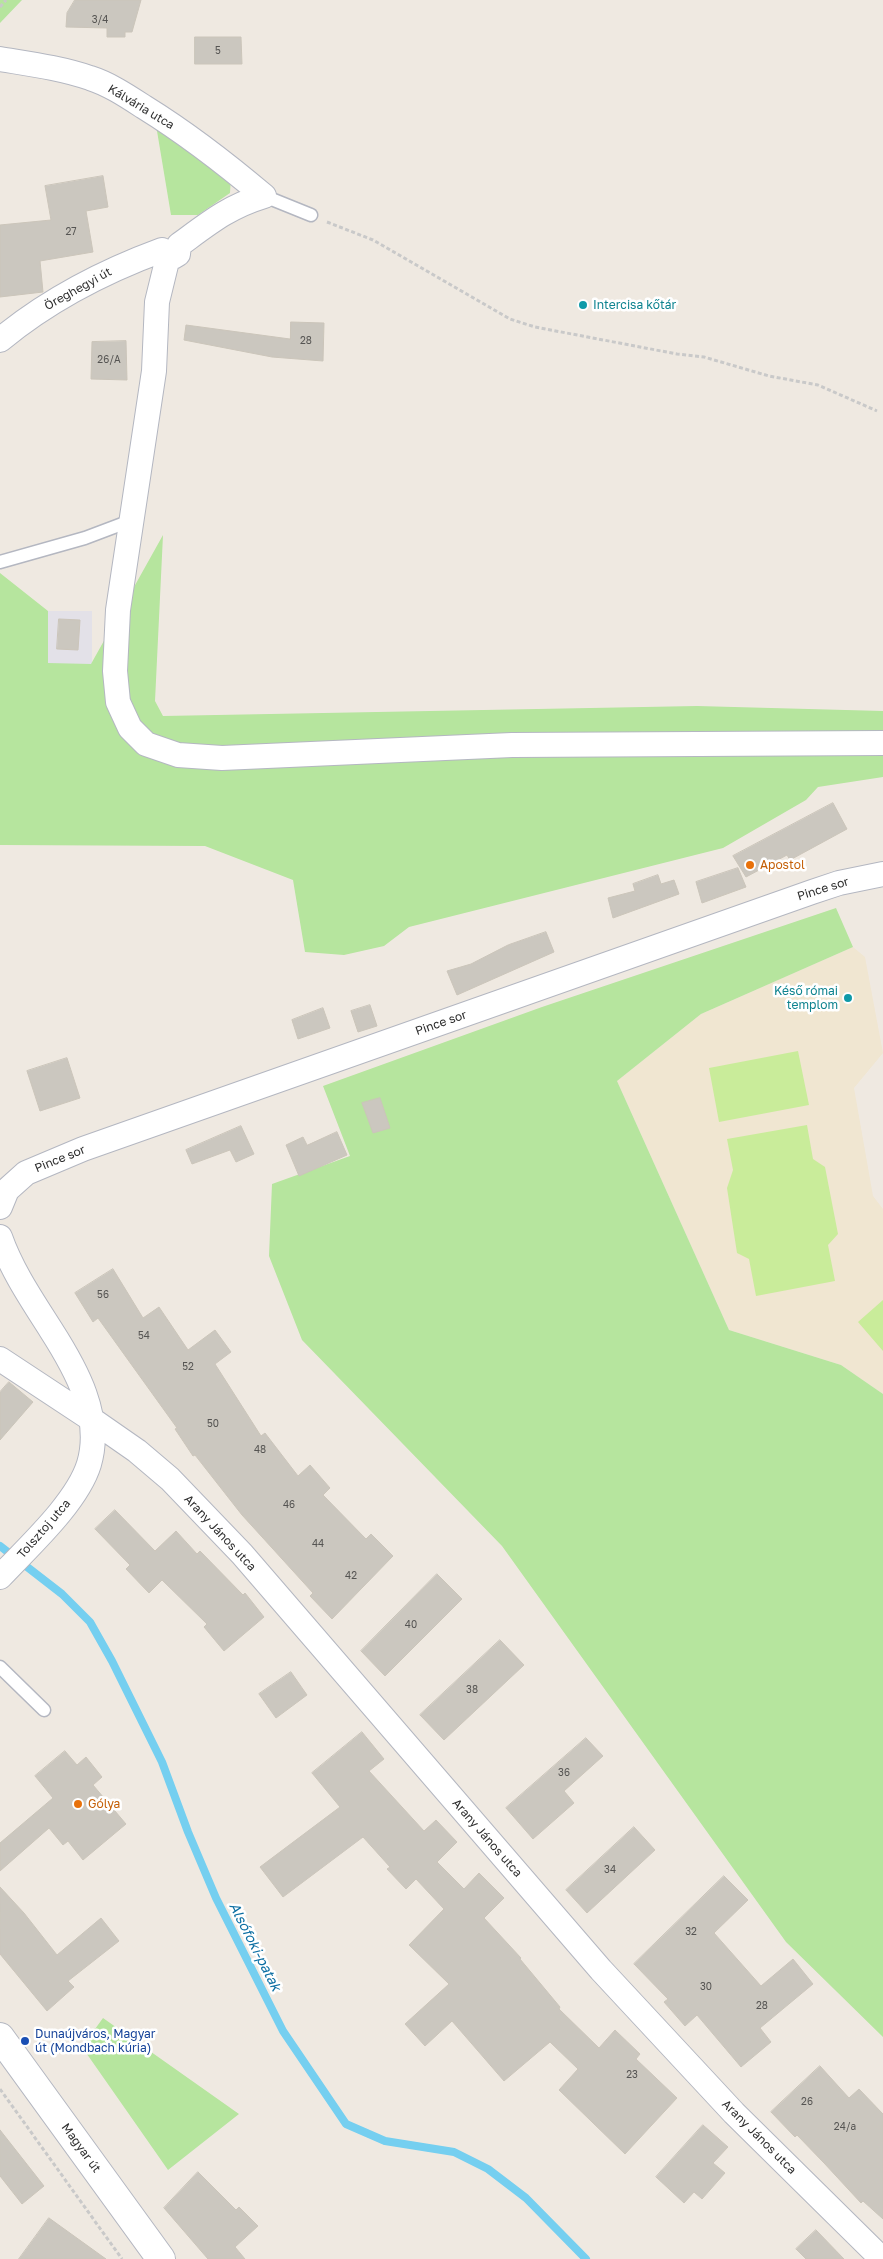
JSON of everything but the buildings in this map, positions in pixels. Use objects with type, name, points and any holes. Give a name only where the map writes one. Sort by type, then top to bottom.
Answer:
[{"type":"street","name":"Kálvária utca","points":[[0,59],[64,70],[91,78],[122,93],[168,121],[217,157],[264,196]]},
{"type":"street","name":"Öreghegyi út","points":[[0,340],[36,312],[124,264],[170,251],[214,218],[242,203],[264,196]]},
{"type":"street","points":[[170,251],[157,302],[154,371],[130,521],[118,619],[114,671],[118,702],[130,728],[146,744],[178,756],[222,758],[302,756],[512,745],[883,743]]},
{"type":"street","name":"Pince sor","points":[[2,1195],[26,1173],[83,1149],[812,892],[839,883],[883,874]]},
{"type":"street","points":[[0,1237],[8,1261],[66,1353],[82,1386],[91,1419]]},
{"type":"street","name":"Arany János utca","points":[[0,1359],[137,1451],[170,1479],[242,1554],[601,1970],[734,2113],[882,2259]]},
{"type":"street","name":"Tolsztoj utca","points":[[10,1566],[71,1498],[89,1465],[93,1436],[91,1419]]},
{"type":"street","name":"Magyar út","points":[[0,2037],[161,2259]]},
{"type":"lane","points":[[264,196],[311,215]]},
{"type":"lane","points":[[0,562],[85,538],[130,521]]},
{"type":"lane","points":[[0,1668],[44,1710]]},
{"type":"path","points":[[0,7],[6,0]]},
{"type":"path","points":[[311,215],[373,240],[510,319],[535,327],[677,354],[704,357],[769,376],[818,385],[878,410]]},
{"type":"path","points":[[0,2089],[122,2259]]},
{"type":"shaded area","points":[[48,611],[92,611],[92,664],[48,664]]},
{"type":"shaded area","points":[[853,947],[865,957],[883,1053],[854,1088],[873,1196],[883,1209],[883,1394],[841,1365],[729,1330],[617,1081],[701,1014]]},
{"type":"green space","points":[[0,0],[22,0],[0,23]]},
{"type":"green space","points":[[155,119],[231,177],[230,193],[198,215],[171,215]]},
{"type":"green space","points":[[163,535],[155,701],[163,716],[697,706],[883,711],[883,777],[818,787],[806,800],[723,848],[409,927],[384,946],[344,955],[305,952],[293,880],[205,846],[0,845],[0,573],[48,611],[48,663],[91,664]]},
{"type":"green space","points":[[836,908],[853,947],[701,1014],[617,1081],[729,1330],[841,1365],[883,1394],[883,2037],[786,1942],[502,1546],[302,1340],[269,1256],[272,1184],[350,1156],[323,1086],[542,1007]]},
{"type":"green space","points":[[798,1051],[809,1105],[719,1122],[709,1068]]},
{"type":"green space","points":[[807,1125],[813,1159],[825,1167],[838,1234],[828,1245],[835,1281],[756,1296],[749,1259],[737,1253],[727,1188],[733,1170],[727,1139]]},
{"type":"green space","points":[[883,1300],[883,1351],[858,1322]]},
{"type":"green space","points":[[103,2018],[239,2114],[168,2170],[82,2047]]},
{"type":"waterway","name":"Alsófoki-patak","points":[[0,1546],[62,1594],[90,1622],[112,1661],[162,1762],[188,1832],[216,1898],[283,2031],[346,2124],[385,2141],[454,2152],[488,2169],[526,2198],[586,2259]]},
{"type":"place","name":"Intercisa kőtár","points":[[583,305]]},
{"type":"place","name":"Apostol","points":[[750,865]]},
{"type":"place","name":"Késő római templom","points":[[848,998]]},
{"type":"place","name":"Gólya","points":[[78,1804]]},
{"type":"place","name":"Dunaújváros, Magyar út (Mondbach kúria)","points":[[25,2041]]}]
